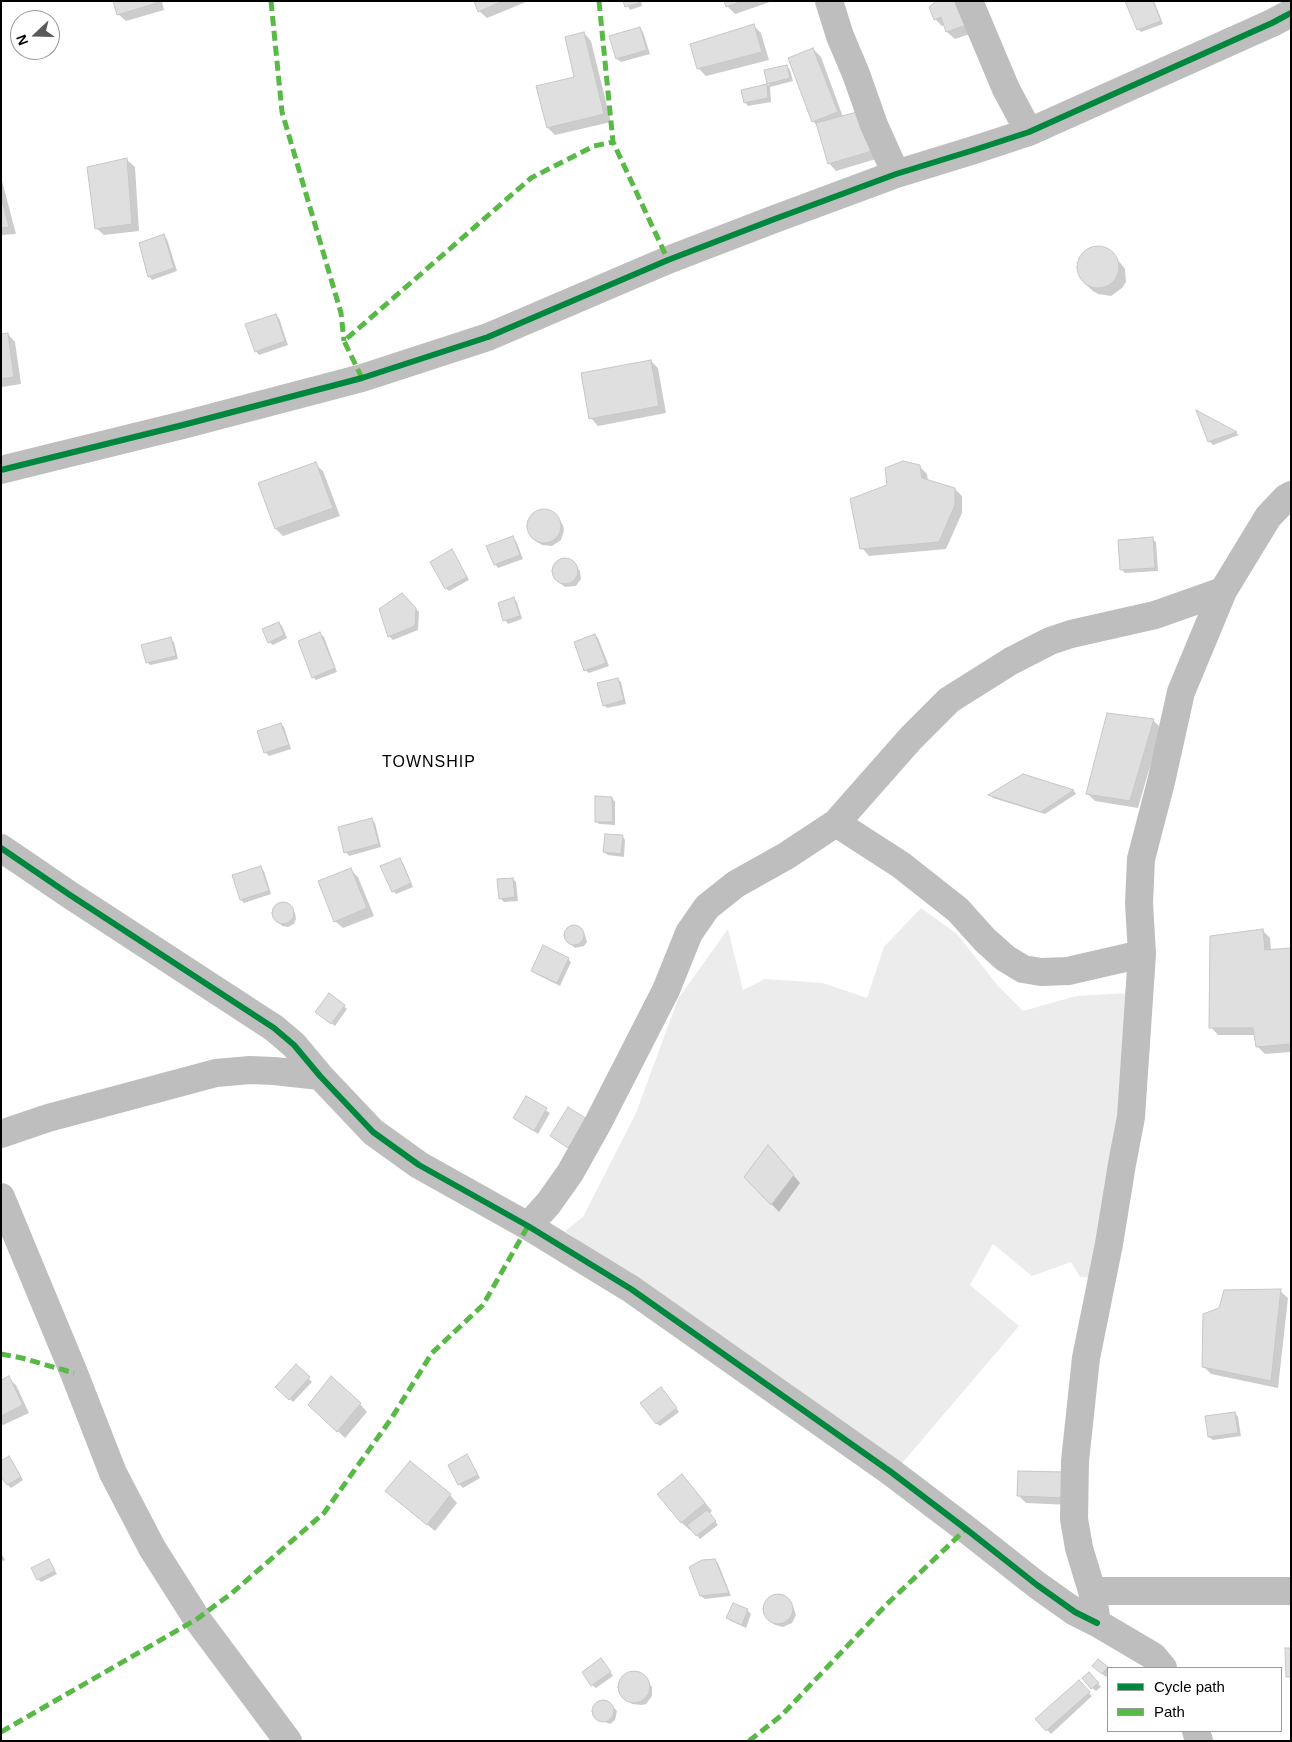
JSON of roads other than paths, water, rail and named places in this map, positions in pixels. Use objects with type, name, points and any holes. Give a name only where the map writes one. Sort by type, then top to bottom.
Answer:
[{"type":"street","points":[[829,1],[840,36],[874,124],[896,174]]},
{"type":"street","points":[[969,1],[1006,88],[1028,132]]},
{"type":"street","points":[[1,470],[362,378],[488,337],[668,260],[896,174],[1028,132],[1275,12]]},
{"type":"street","points":[[1097,1623],[1092,1590],[1079,1548],[1074,1519],[1075,1461],[1086,1358],[1132,1117],[1142,954],[1139,903],[1141,859],[1161,782],[1181,692],[1222,591],[1268,517],[1286,498],[1291,496]]},
{"type":"street","points":[[528,1226],[548,1204],[570,1173],[666,990],[689,933],[707,908],[736,884],[786,856],[836,823],[911,738],[949,700],[1011,661],[1050,640],[1155,615],[1222,591]]},
{"type":"street","points":[[836,823],[901,865],[958,910],[985,940],[1005,958],[1023,969],[1041,972],[1068,971],[1142,954]]},
{"type":"street","points":[[1,848],[274,1028],[294,1045],[320,1076],[373,1132],[419,1165],[528,1226],[631,1290],[891,1472],[966,1528],[1037,1585],[1075,1612],[1153,1656],[1162,1667]]},
{"type":"street","points":[[1,1134],[48,1118],[216,1073],[258,1070],[320,1076]]},
{"type":"street","points":[[1,1198],[74,1373],[113,1473],[152,1548],[197,1619],[288,1741]]},
{"type":"street","points":[[1092,1590],[1291,1590]]},
{"type":"district","name":"TOWNSHIP","points":[[429,763]]}]
